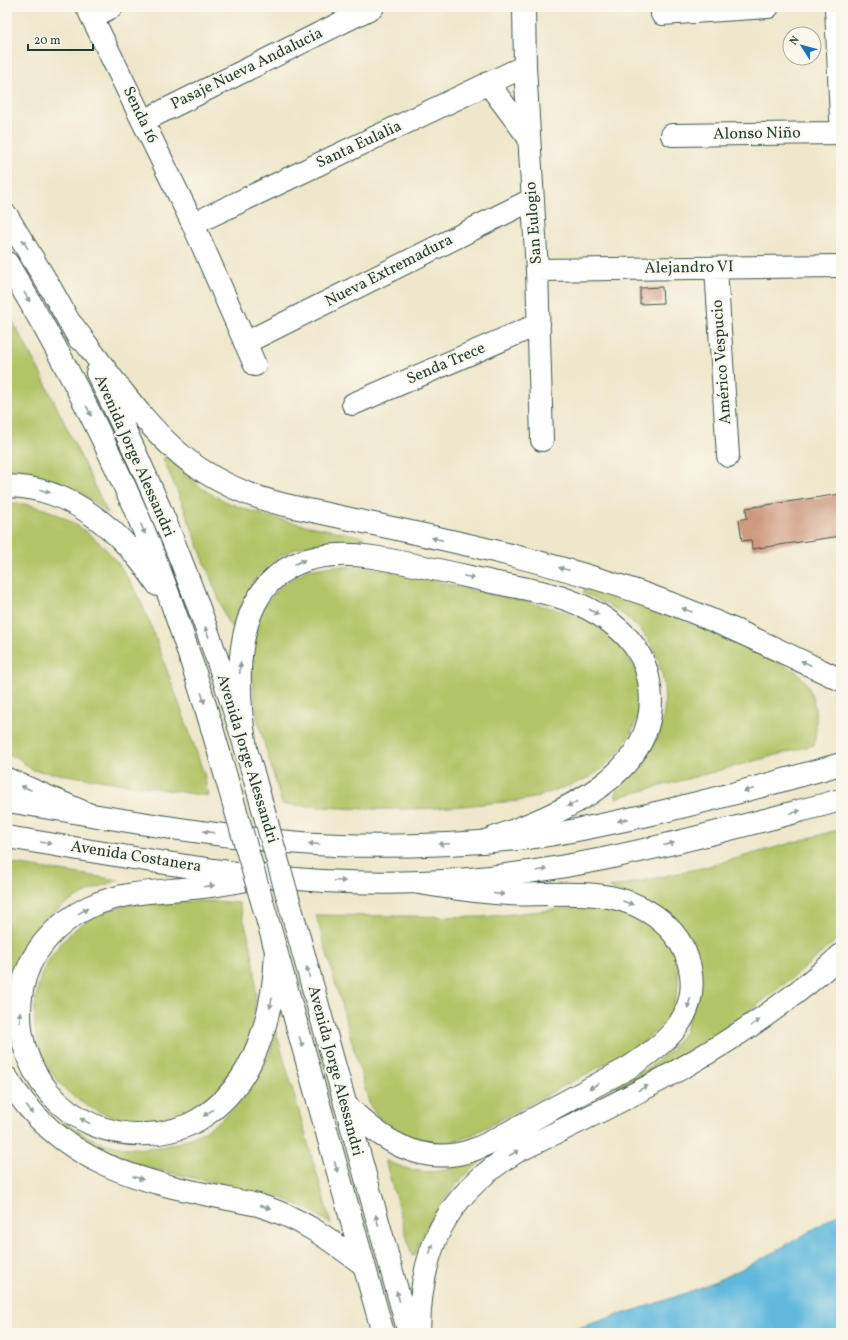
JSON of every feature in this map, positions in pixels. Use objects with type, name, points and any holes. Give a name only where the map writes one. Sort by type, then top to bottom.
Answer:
[{"type":"main road","points":[[89,12],[112,7]]},
{"type":"main road","name":"Pasaje Nueva Andalucia","points":[[143,121],[373,7]]},
{"type":"main road","name":"San Eulogio","points":[[524,7],[525,66],[537,270],[542,440]]},
{"type":"main road","points":[[662,14],[768,7]]},
{"type":"main road","points":[[836,7],[841,120]]},
{"type":"main road","name":"Senda 16","points":[[89,12],[193,224],[255,365]]},
{"type":"main road","name":"Santa Eulalia","points":[[193,224],[525,66]]},
{"type":"main road","points":[[488,83],[529,138]]},
{"type":"main road","name":"Alonso Niño","points":[[672,135],[841,132]]},
{"type":"main road","name":"Nueva Extremadura","points":[[245,343],[533,199]]},
{"type":"main road","name":"Avenida Jorge Alessandri","points":[[7,216],[73,326],[135,454],[173,540],[200,609],[246,748],[408,1333]]},
{"type":"main road","name":"Avenida Jorge Alessandri","points":[[7,263],[52,342],[101,436],[140,522],[173,608],[226,777],[383,1333]]},
{"type":"main road","name":"Alejandro VI","points":[[537,270],[841,266]]},
{"type":"main road","name":"Américo Vespucio","points":[[716,268],[728,456]]},
{"type":"main road","name":"Senda Trece","points":[[353,404],[539,324]]},
{"type":"main road","points":[[73,326],[128,399],[170,445],[202,471],[234,489],[282,504],[522,558],[617,585],[707,618],[841,680]]},
{"type":"main road","points":[[7,486],[38,489],[56,495],[90,512],[105,524],[138,560],[173,608]]},
{"type":"main road","points":[[246,748],[241,718],[239,687],[241,657],[247,620],[255,601],[264,588],[275,577],[300,562],[327,555],[358,554],[398,561],[566,599],[586,607],[613,624],[630,640],[644,662],[651,692],[648,725],[638,749],[630,759],[605,783],[577,801],[546,817],[483,842]]},
{"type":"main road","points":[[7,801],[248,838],[332,845],[384,846],[483,842],[529,838],[604,825],[741,792],[841,764]]},
{"type":"main road","points":[[7,779],[88,814]]},
{"type":"main road","points":[[276,950],[273,992],[269,1012],[255,1052],[234,1089],[223,1101],[198,1120],[177,1129],[156,1133],[117,1133],[99,1128],[82,1120],[67,1110],[47,1090],[34,1071],[22,1038],[19,1019],[22,990],[28,968],[36,953],[58,927],[89,907],[129,894],[215,885],[265,876],[338,881],[419,882],[477,879],[522,874],[585,863],[705,836],[841,800]]},
{"type":"main road","name":"Avenida Costanera","points":[[7,837],[160,862],[265,876]]},
{"type":"main road","points":[[345,1104],[378,1134],[392,1143],[408,1150],[423,1155],[440,1156],[471,1151],[628,1068],[646,1056],[674,1032],[688,1007],[692,980],[686,952],[679,939],[662,920],[635,905],[603,896],[506,894],[449,888],[419,882]]},
{"type":"main road","points":[[419,1333],[422,1287],[426,1265],[441,1227],[462,1196],[486,1172],[516,1152],[708,1054],[770,1014],[841,955]]},
{"type":"main road","points":[[7,1078],[20,1098],[45,1126],[62,1140],[100,1163],[139,1179],[277,1210],[315,1230],[364,1265]]},
{"type":"green space","points":[[7,311],[39,370],[108,514],[86,497],[61,484],[48,479],[21,473],[7,473]]},
{"type":"green space","points":[[166,456],[200,487],[236,506],[279,519],[364,537],[364,541],[317,543],[297,548],[280,557],[265,568],[252,584],[242,604],[233,628],[227,621],[181,500],[163,459]]},
{"type":"green space","points":[[7,503],[38,507],[53,512],[68,520],[81,528],[106,549],[125,573],[140,600],[152,628],[204,774],[208,796],[32,770],[17,757],[7,755]]},
{"type":"green space","points":[[333,566],[367,567],[397,572],[474,591],[546,606],[596,627],[611,637],[625,651],[634,669],[640,700],[639,710],[632,731],[619,751],[593,775],[564,787],[527,799],[511,802],[412,809],[334,808],[282,804],[257,718],[251,671],[252,647],[262,608],[281,586],[307,570]]},
{"type":"green space","points":[[585,588],[654,609],[677,618],[797,672],[806,682],[813,699],[816,717],[814,745],[616,798],[616,788],[639,766],[656,741],[664,713],[665,697],[663,680],[656,655],[651,644],[643,633],[630,620],[608,605],[583,593]]},
{"type":"green space","points":[[833,692],[841,696],[841,740],[839,741],[840,714]]},
{"type":"green space","points":[[841,829],[841,936],[779,988],[730,1025],[678,1057],[617,1089],[616,1085],[650,1067],[671,1050],[685,1032],[700,972],[695,946],[686,931],[672,916],[610,888],[706,867]]},
{"type":"green space","points":[[7,863],[119,880],[78,897],[61,907],[46,920],[33,934],[22,951],[13,971],[7,993]]},
{"type":"green space","points":[[213,901],[239,903],[253,956],[256,985],[255,1009],[251,1033],[244,1053],[237,1065],[222,1084],[192,1108],[159,1120],[126,1120],[94,1109],[66,1090],[46,1064],[35,1031],[37,993],[40,979],[46,965],[68,936],[82,924],[106,911],[118,907],[144,903]]},
{"type":"green space","points":[[607,906],[622,910],[648,923],[659,931],[668,941],[674,953],[678,967],[676,996],[672,1010],[654,1033],[639,1046],[470,1136],[454,1141],[439,1143],[413,1141],[402,1137],[380,1119],[370,1106],[316,915],[482,917],[581,907]]},
{"type":"green space","points":[[276,1031],[331,1224],[308,1209],[282,1198],[132,1164],[88,1145],[62,1125],[64,1122],[86,1136],[110,1145],[139,1148],[167,1145],[193,1137],[217,1123],[237,1105],[254,1083],[267,1058]]},
{"type":"green space","points":[[485,1155],[485,1158],[451,1190],[442,1202],[427,1227],[414,1256],[412,1256],[385,1160],[412,1170],[424,1172],[447,1170]]},
{"type":"water","points":[[841,1212],[841,1333],[563,1333],[667,1300],[702,1287],[738,1271],[807,1233]]},
{"type":"building","points":[[662,287],[663,303],[640,304],[640,288]]},
{"type":"building","points":[[841,494],[841,536],[752,549],[751,540],[742,541],[739,520],[747,518],[746,508]]}]
